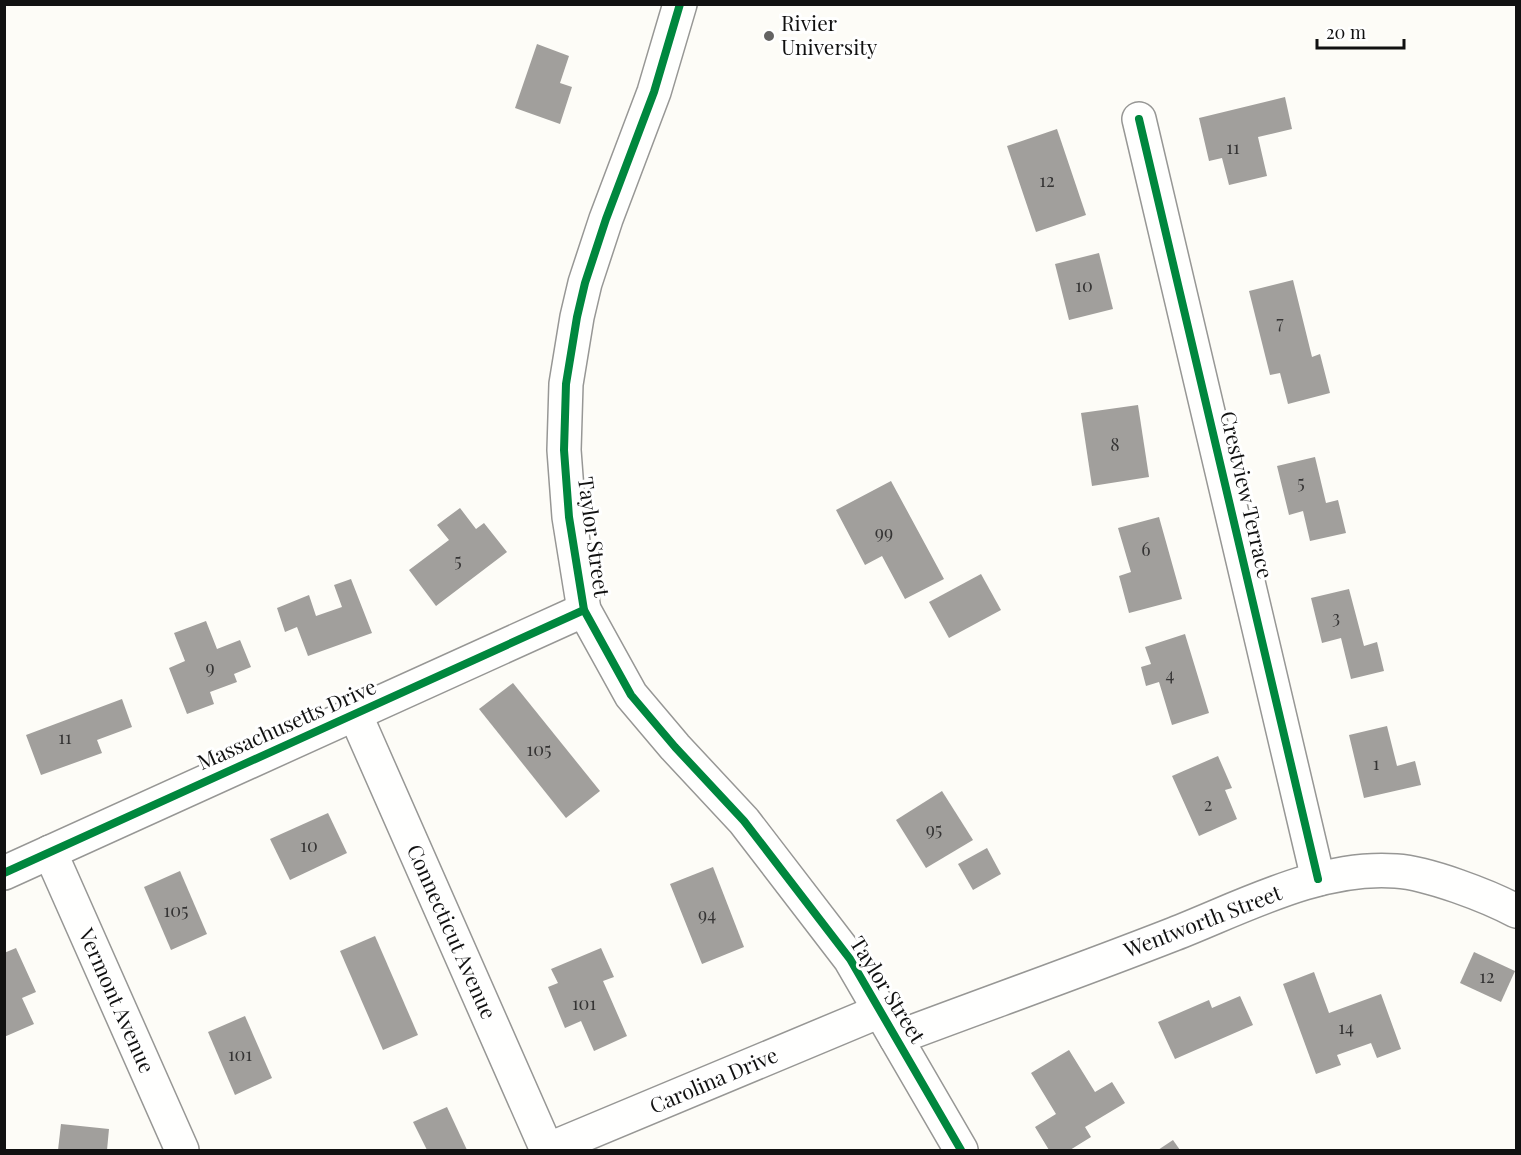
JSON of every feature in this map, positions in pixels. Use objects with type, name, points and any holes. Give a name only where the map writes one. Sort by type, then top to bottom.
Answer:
[{"type":"street","name":"Taylor Street","points":[[680,4],[654,92],[606,219],[585,283],[566,384],[564,450],[569,517],[584,610],[631,695],[675,747],[744,821],[850,959],[961,1150]]},
{"type":"street","name":"Crestview Terrace","points":[[1138,119],[1318,879]]},
{"type":"street","name":"Massachusetts Drive","points":[[4,873],[584,610]]},
{"type":"street","name":"Connecticut Avenue","points":[[355,714],[547,1150]]},
{"type":"street","name":"Vermont Avenue","points":[[50,852],[183,1150]]},
{"type":"street","name":"Wentworth Street","points":[[888,1024],[1175,933],[1318,879],[1359,872],[1397,871],[1495,899],[1516,910]]},
{"type":"street","name":"Carolina Drive","points":[[547,1150],[888,1024]]},
{"type":"building","points":[[537,44],[569,56],[560,83],[572,87],[560,124],[515,108]]},
{"type":"building","points":[[1285,97],[1292,129],[1258,137],[1267,176],[1229,185],[1222,158],[1209,161],[1199,118]]},
{"type":"building","points":[[1057,129],[1086,215],[1036,232],[1007,146]]},
{"type":"building","points":[[1099,253],[1113,309],[1069,320],[1055,264]]},
{"type":"building","points":[[1293,280],[1312,357],[1320,354],[1330,393],[1288,404],[1280,373],[1270,375],[1249,291]]},
{"type":"building","points":[[1138,405],[1149,477],[1092,486],[1081,413]]},
{"type":"building","points":[[1315,457],[1326,503],[1338,500],[1346,533],[1310,541],[1303,511],[1289,515],[1277,466]]},
{"type":"building","points":[[891,481],[944,579],[905,599],[882,556],[865,565],[836,510]]},
{"type":"building","points":[[460,508],[476,529],[484,523],[507,552],[436,606],[409,570],[449,540],[437,525]]},
{"type":"building","points":[[1159,517],[1182,599],[1129,613],[1119,576],[1131,572],[1118,528]]},
{"type":"building","points":[[981,574],[1001,610],[949,638],[929,602]]},
{"type":"building","points":[[351,579],[372,633],[308,656],[297,627],[285,632],[277,608],[309,595],[316,616],[342,607],[334,585]]},
{"type":"building","points":[[1349,589],[1364,646],[1377,642],[1384,671],[1351,679],[1341,638],[1322,643],[1311,598]]},
{"type":"building","points":[[206,621],[217,649],[240,640],[251,667],[234,674],[237,682],[210,692],[214,704],[187,714],[169,668],[185,661],[174,633]]},
{"type":"building","points":[[1185,634],[1209,713],[1172,725],[1159,682],[1146,686],[1141,667],[1151,664],[1145,647]]},
{"type":"building","points":[[513,683],[600,791],[566,818],[479,709]]},
{"type":"building","points":[[122,699],[132,727],[97,740],[102,753],[41,775],[26,735]]},
{"type":"building","points":[[1387,726],[1397,766],[1415,761],[1421,785],[1364,798],[1349,735]]},
{"type":"building","points":[[1218,756],[1232,788],[1225,790],[1237,819],[1199,836],[1172,776]]},
{"type":"building","points":[[942,791],[973,840],[926,868],[896,820]]},
{"type":"building","points":[[328,813],[347,853],[290,880],[270,839]]},
{"type":"building","points":[[987,848],[1001,874],[973,890],[958,864]]},
{"type":"building","points":[[713,867],[744,947],[702,964],[670,884]]},
{"type":"building","points":[[180,871],[207,934],[171,950],[144,887]]},
{"type":"building","points":[[375,936],[418,1035],[383,1050],[340,951]]},
{"type":"building","points":[[16,948],[36,992],[22,998],[34,1024],[4,1037],[4,953]]},
{"type":"building","points":[[601,948],[614,977],[603,981],[627,1036],[594,1051],[581,1021],[565,1028],[548,987],[558,983],[551,969]]},
{"type":"building","points":[[1474,952],[1515,971],[1501,1002],[1460,983]]},
{"type":"building","points":[[1314,972],[1329,1013],[1381,994],[1401,1049],[1377,1058],[1371,1043],[1337,1055],[1341,1065],[1316,1074],[1283,984]]},
{"type":"building","points":[[1240,996],[1253,1025],[1175,1059],[1158,1022],[1209,1000],[1212,1008]]},
{"type":"building","points":[[245,1016],[272,1078],[235,1095],[208,1032]]},
{"type":"building","points":[[1069,1050],[1095,1092],[1112,1082],[1125,1103],[1085,1127],[1091,1137],[1070,1150],[1049,1150],[1035,1127],[1056,1114],[1031,1073]]},
{"type":"building","points":[[447,1107],[467,1150],[427,1150],[413,1122]]},
{"type":"building","points":[[61,1124],[109,1129],[107,1150],[58,1150]]},
{"type":"building","points":[[1173,1140],[1180,1150],[1158,1150]]},
{"type":"cycle path","points":[[680,4],[654,92],[606,219],[585,283],[566,384],[564,450],[569,517],[584,610],[631,695],[675,747],[744,821],[850,959],[961,1150]]},
{"type":"cycle path","points":[[1139,119],[1318,879]]},
{"type":"cycle path","points":[[4,873],[584,610]]},
{"type":"place","name":"Rivier University","points":[[769,36]]}]
